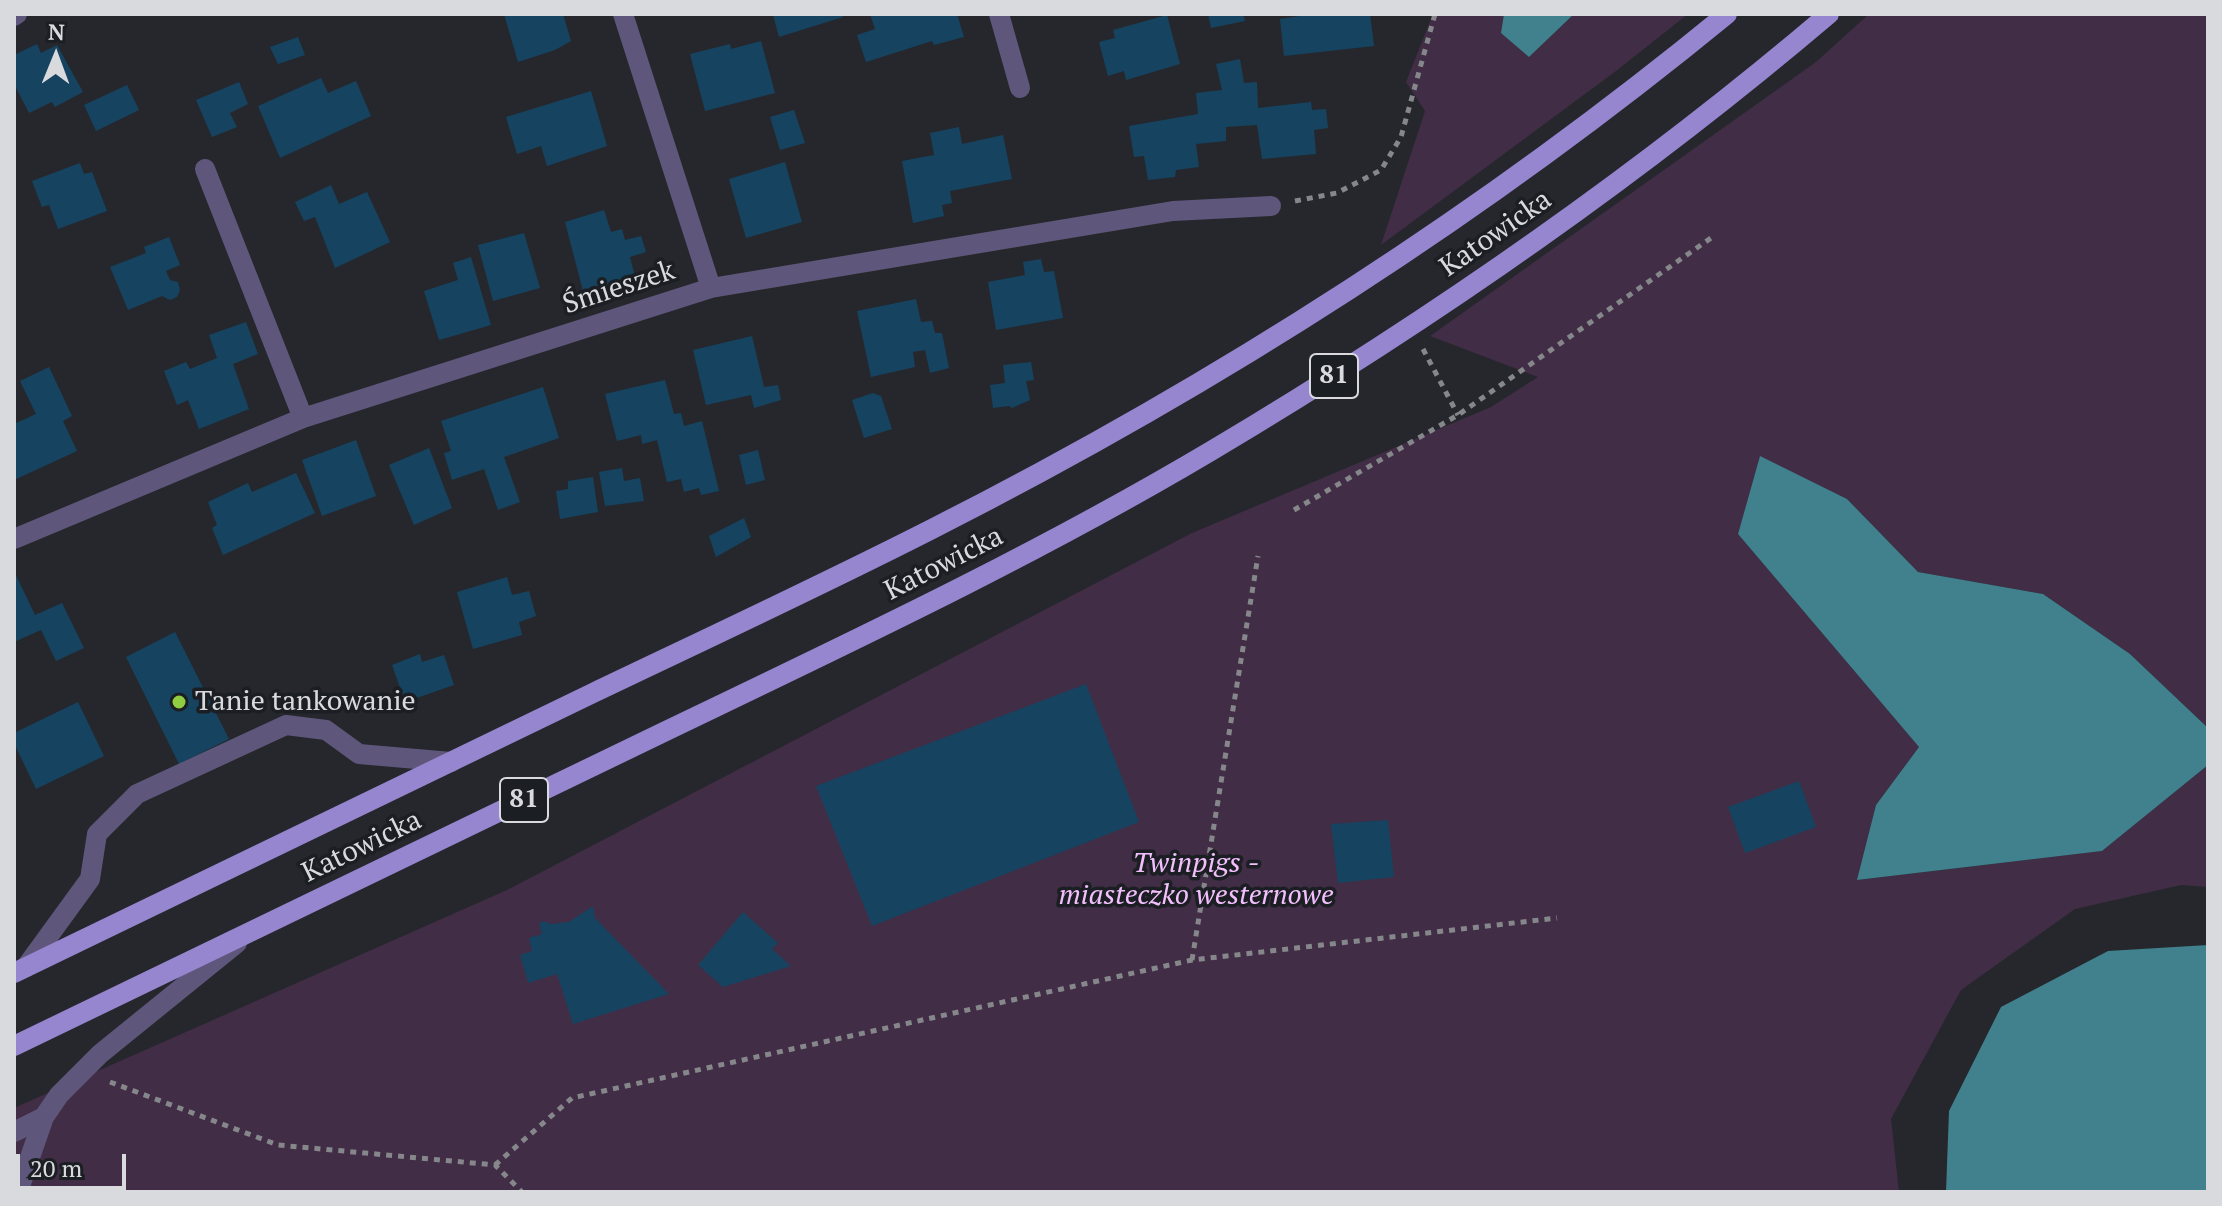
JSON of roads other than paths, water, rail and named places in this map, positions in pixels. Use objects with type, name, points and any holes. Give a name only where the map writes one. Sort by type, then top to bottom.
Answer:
[{"type":"main road","name":"Katowicka","points":[[20,970],[934,528],[1202,380],[1325,307],[1477,204],[1592,121],[1727,14]]},
{"type":"main road","name":"Katowicka","points":[[14,1046],[1016,560],[1207,453],[1478,282],[1626,177],[1829,14]]},
{"type":"street","points":[[623,14],[711,288]]},
{"type":"street","points":[[999,14],[1020,88]]},
{"type":"street","points":[[205,169],[303,418]]},
{"type":"street","name":"Śmieszek","points":[[14,539],[303,418],[711,288],[1173,211],[1271,206]]},
{"type":"street","points":[[20,970],[90,879],[97,834],[137,794],[286,725],[326,730],[359,754],[451,762]]},
{"type":"street","points":[[18,1192],[44,1117],[59,1095],[82,1072],[251,931]]},
{"type":"street","points":[[14,1132],[44,1117]]},
{"type":"water","points":[[1504,14],[1574,14],[1529,57],[1501,33]]},
{"type":"water","points":[[1760,456],[1847,499],[1918,572],[2043,594],[2130,654],[2208,728],[2208,765],[2102,851],[1857,880],[1876,805],[1919,747],[1738,534]]},
{"type":"water","points":[[2208,945],[2208,1192],[1946,1192],[1949,1111],[2001,1007],[2108,951]]},
{"type":"place","name":"Tanie tankowanie","points":[[179,702]]},
{"type":"park label","name":"Twinpigs - miasteczko westernowe","points":[[1196,880]]}]
